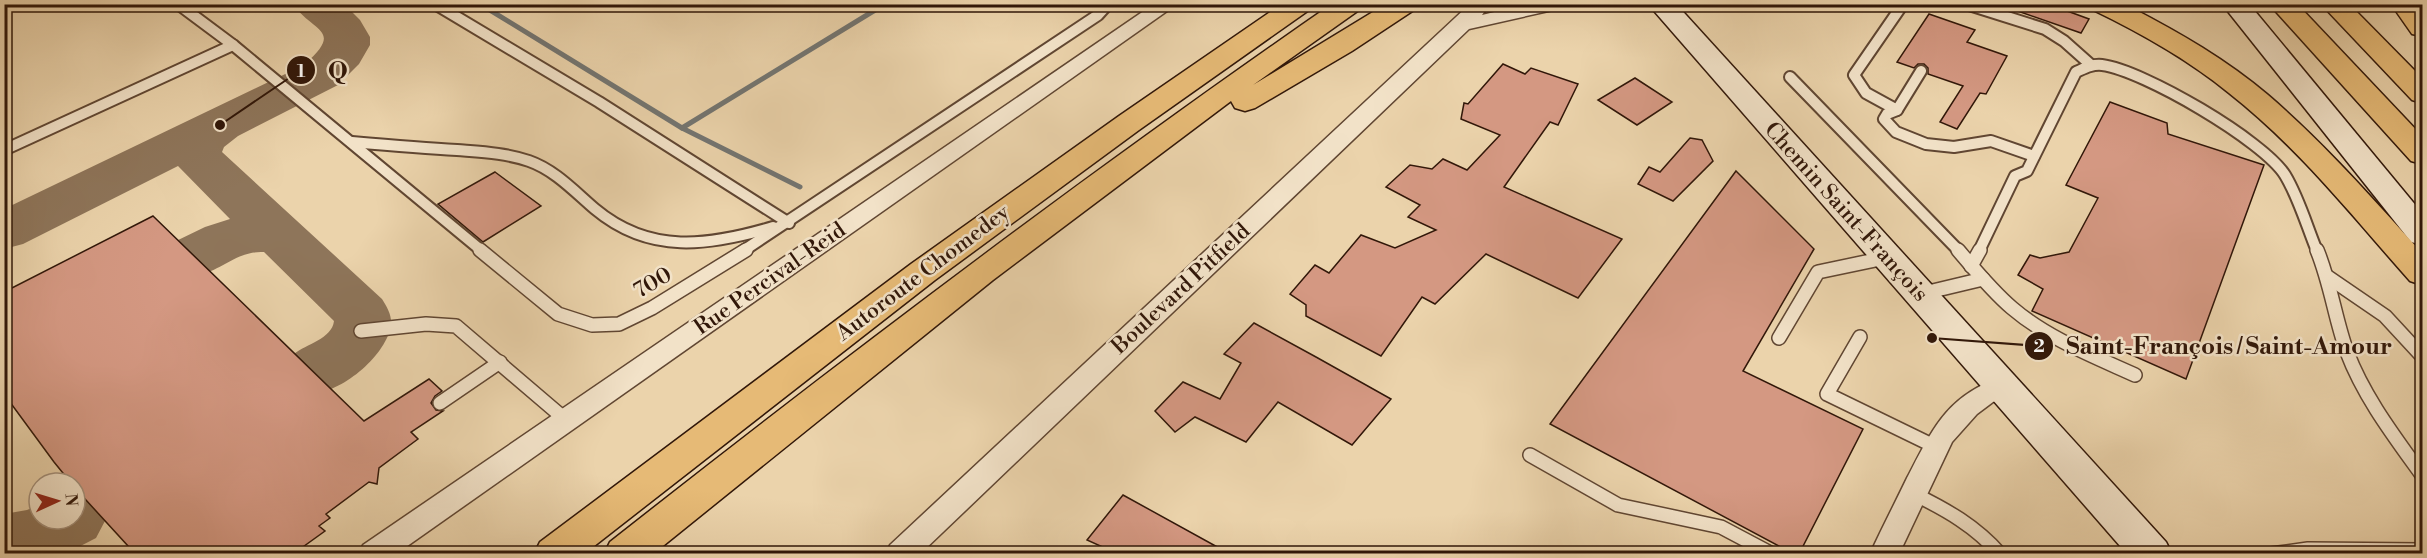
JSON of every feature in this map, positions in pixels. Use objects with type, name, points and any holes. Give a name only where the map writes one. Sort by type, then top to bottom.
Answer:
[{"type":"highway","name":"Autoroute Chomedey","points":[[554,554],[932,265],[1137,117],[1300,4]]},
{"type":"highway","name":"Autoroute Chomedey","points":[[624,554],[790,420],[1077,200],[1350,4]]},
{"type":"highway","points":[[1077,200],[1342,45],[1405,4]]},
{"type":"highway","points":[[2102,4],[2193,54],[2256,100],[2303,145],[2422,273]]},
{"type":"highway","points":[[2282,4],[2422,154]]},
{"type":"highway","points":[[2334,4],[2422,94]]},
{"type":"highway","points":[[2404,4],[2422,28]]},
{"type":"street","name":"Rue Percival-Reid","points":[[373,554],[1168,4]]},
{"type":"street","name":"Boulevard Pitfield","points":[[900,554],[1462,25],[1481,4]]},
{"type":"street","points":[[1462,25],[1555,4]]},
{"type":"street","name":"Chemin Saint-François","points":[[1661,4],[2152,554]]},
{"type":"street","points":[[2235,4],[2422,234]]},
{"type":"street","points":[[1884,554],[1936,447],[1953,420],[1967,406],[1987,393],[2002,387]]},
{"type":"lane","name":"700","points":[[178,4],[233,45],[352,142],[558,314],[592,325],[619,324],[652,308],[789,223],[1098,15],[1108,4]]},
{"type":"lane","points":[[435,4],[599,102],[789,223]]},
{"type":"lane","points":[[1897,110],[1868,94],[1856,82],[1854,75],[1903,4]]},
{"type":"lane","points":[[1966,4],[2045,29],[2064,41],[2091,65]]},
{"type":"lane","points":[[4,150],[233,45]]},
{"type":"lane","points":[[1971,266],[1990,233],[2015,176],[2027,171],[2076,72],[2091,65],[2120,69],[2164,87],[2267,154],[2285,175],[2328,277],[2346,349],[2354,369],[2384,422],[2422,475]]},
{"type":"lane","points":[[1921,71],[1897,110],[1887,114],[1884,119],[1887,125],[1920,142],[1946,148],[1991,141],[2034,156]]},
{"type":"lane","points":[[1790,77],[1914,206],[1927,216],[1983,279],[2014,309],[2034,324],[2076,348],[2135,375]]},
{"type":"lane","points":[[352,142],[501,154],[525,160],[541,166],[613,223],[636,235],[660,241],[689,243],[714,241],[747,235],[789,223]]},
{"type":"lane","points":[[1779,338],[1818,272],[1886,257]]},
{"type":"lane","points":[[2328,277],[2385,316],[2422,356]]},
{"type":"lane","points":[[1919,294],[1983,279]]},
{"type":"lane","points":[[361,331],[426,324],[456,326],[566,420]]},
{"type":"lane","points":[[1860,337],[1827,394],[1936,447]]},
{"type":"lane","points":[[440,403],[500,362]]},
{"type":"lane","points":[[1530,455],[1618,505],[1721,527],[1772,554]]},
{"type":"lane","points":[[1914,494],[1962,517],[1974,526],[2000,554]]},
{"type":"lane","points":[[2271,554],[2308,549],[2422,550]]},
{"type":"building","points":[[2006,4],[2048,4],[2089,19],[2081,33],[2006,7]]},
{"type":"building","points":[[1929,14],[1975,30],[1967,42],[2007,56],[1986,94],[1980,93],[1957,129],[1940,122],[1963,86],[1928,74],[1928,68],[1924,64],[1918,64],[1914,68],[1897,62]]},
{"type":"building","points":[[1503,64],[1525,74],[1531,68],[1578,84],[1558,125],[1550,122],[1504,187],[1622,239],[1578,298],[1486,254],[1435,304],[1422,297],[1381,356],[1306,316],[1306,305],[1290,294],[1315,265],[1329,273],[1361,235],[1395,248],[1436,230],[1408,217],[1420,205],[1386,187],[1410,165],[1432,169],[1443,159],[1467,170],[1500,135],[1461,119],[1464,103],[1468,104]]},
{"type":"building","points":[[1635,78],[1672,102],[1637,125],[1598,100]]},
{"type":"building","points":[[2110,102],[2167,123],[2168,134],[2264,165],[2186,379],[2032,311],[2043,289],[2018,275],[2030,255],[2040,258],[2069,252],[2098,198],[2066,185]]},
{"type":"building","points":[[1690,138],[1702,140],[1713,161],[1673,201],[1638,184],[1649,167],[1660,172]]},
{"type":"building","points":[[1736,171],[1814,249],[1743,371],[1863,429],[1799,554],[1794,554],[1550,424]]},
{"type":"building","points":[[495,172],[541,206],[483,242],[438,204]]},
{"type":"building","points":[[153,216],[364,421],[429,379],[442,391],[431,403],[436,410],[443,411],[411,432],[418,439],[379,468],[377,484],[369,482],[326,514],[330,518],[319,526],[325,531],[293,554],[131,554],[128,546],[87,501],[87,471],[61,471],[4,394],[4,292]]},
{"type":"building","points":[[1254,323],[1391,399],[1352,445],[1278,402],[1246,442],[1195,417],[1175,432],[1155,411],[1183,382],[1220,399],[1241,363],[1224,354]]},
{"type":"building","points":[[1123,495],[1230,554],[1118,554],[1087,540]]},
{"type":"waterway","points":[[480,4],[682,128]]},
{"type":"waterway","points":[[682,128],[885,4]]},
{"type":"waterway","points":[[682,128],[800,187]]},
{"type":"taxiway","points":[[4,231],[321,75],[342,54],[347,45],[347,37],[338,22],[315,4]]},
{"type":"taxiway","points":[[220,125],[196,148],[199,159],[362,314],[360,333],[355,342],[340,355],[314,371]]},
{"type":"taxiway","points":[[193,256],[235,236],[257,233],[280,237]]},
{"type":"taxiway","points":[[4,542],[35,537],[48,531]]},
{"type":"place","name":"Q","points":[[220,125]]},
{"type":"place","name":"Saint-François / Saint-Amour","points":[[1932,338]]}]
